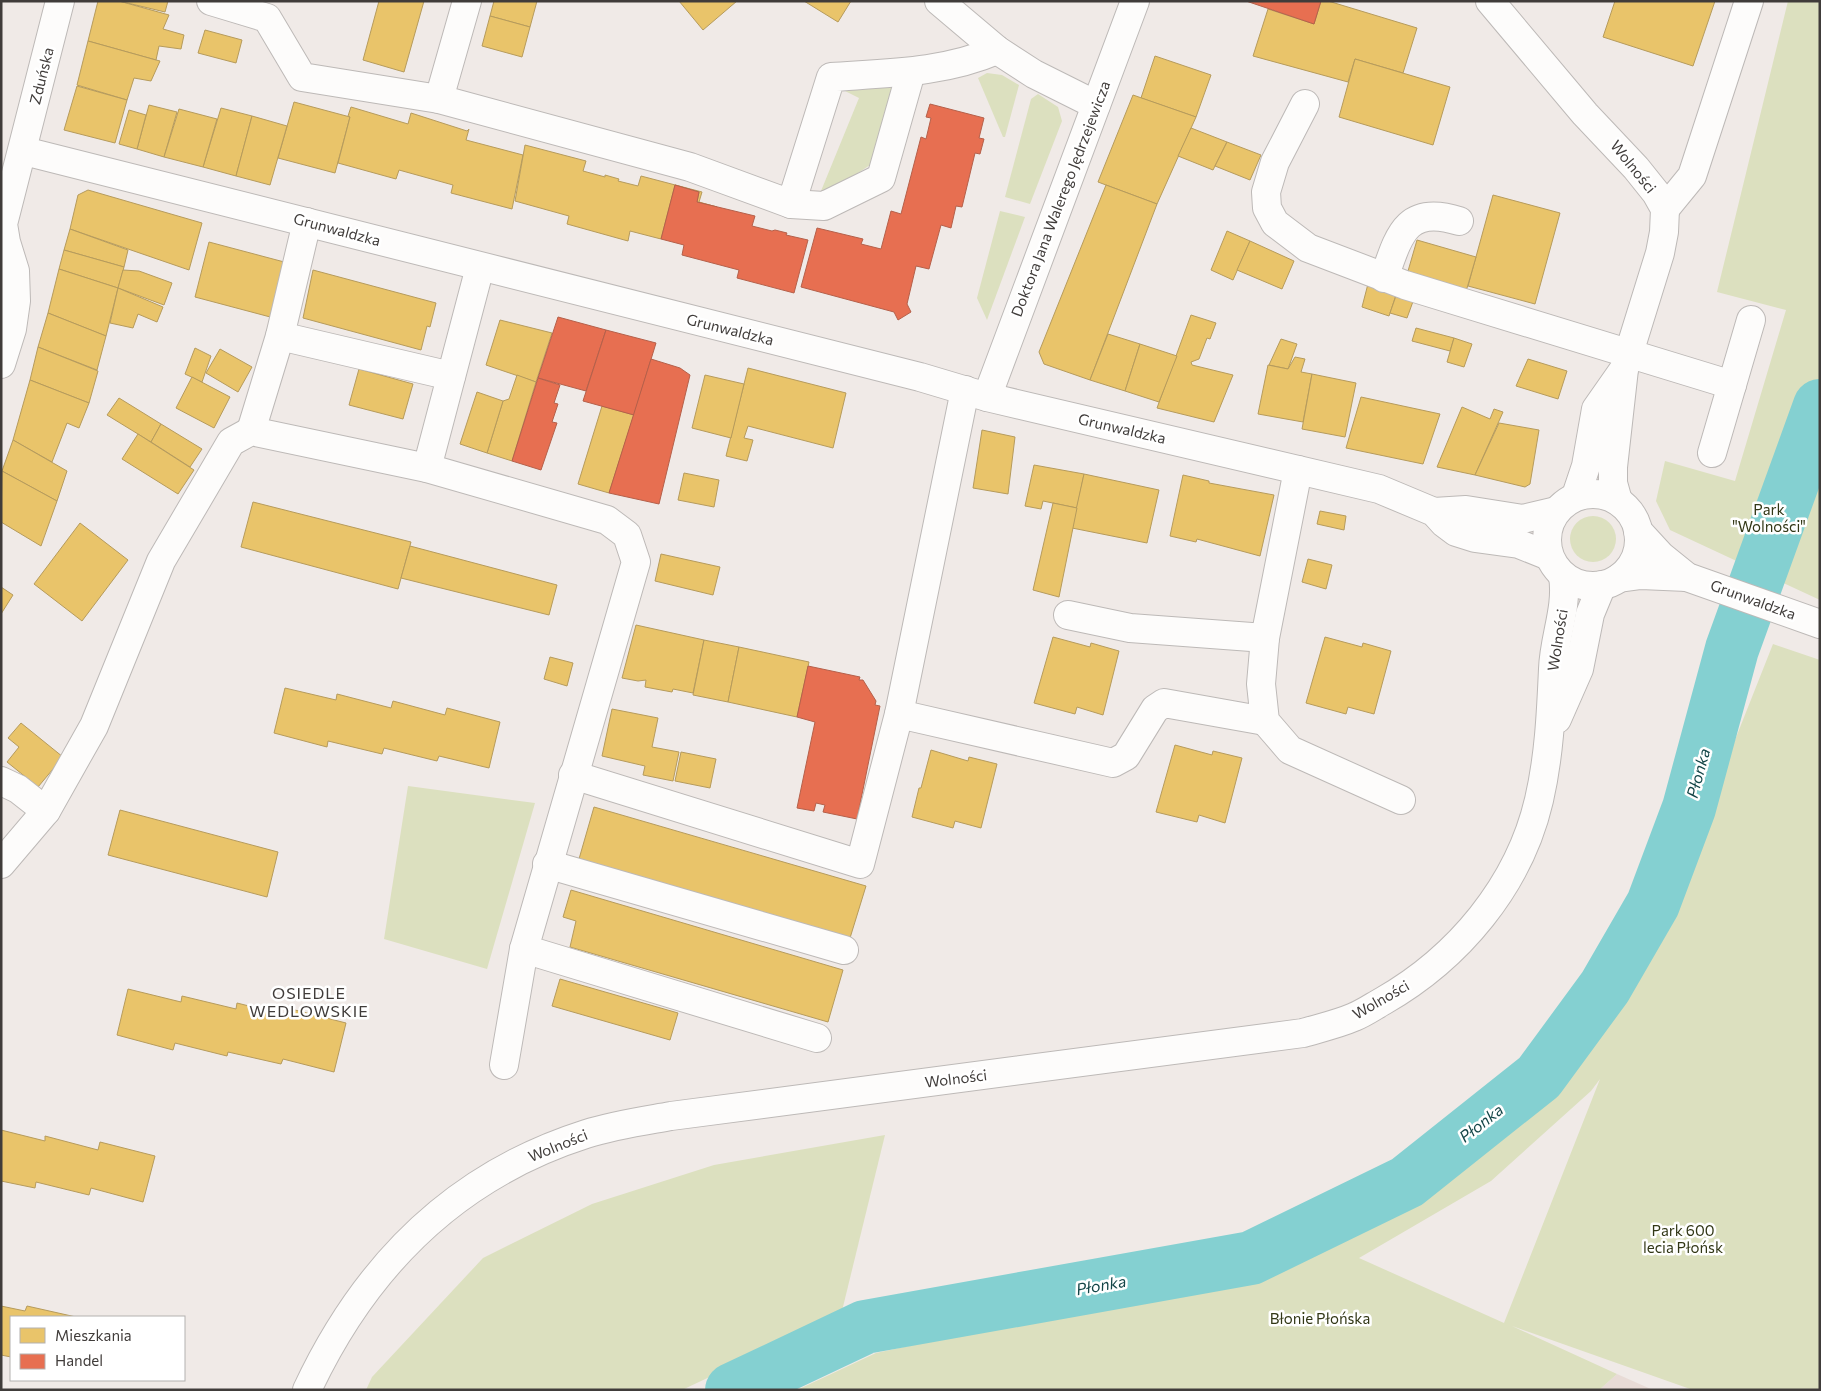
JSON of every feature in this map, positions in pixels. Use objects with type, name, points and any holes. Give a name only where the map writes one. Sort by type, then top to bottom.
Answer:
[{"type":"street","name":"Zduńska","points":[[1,364],[12,330],[16,301],[15,271],[3,244],[3,224],[24,151],[60,1]]},
{"type":"street","points":[[211,1],[267,18],[302,78],[441,90],[690,167],[791,204],[824,206],[881,178],[911,72]]},
{"type":"street","points":[[441,90],[467,1]]},
{"type":"street","points":[[939,1],[997,50],[1034,74],[1096,106]]},
{"type":"street","name":"Doktora Jana Walerego Jędrzejewicza","points":[[573,775],[860,864],[899,714],[976,394],[1096,106],[1135,1]]},
{"type":"street","name":"Wolności","points":[[1490,1],[1585,114],[1631,162],[1656,194],[1664,209],[1664,232],[1660,253],[1626,361],[1612,468],[1613,483],[1618,501]]},
{"type":"street","points":[[1664,209],[1692,176],[1749,1]]},
{"type":"street","points":[[791,204],[831,77],[911,72],[972,61],[997,50]]},
{"type":"street","points":[[1305,104],[1275,162],[1266,192],[1266,208],[1275,223],[1308,248],[1384,278],[1626,361],[1732,385]]},
{"type":"street","name":"Grunwaldzka","points":[[24,151],[920,377],[976,394],[1379,489],[1434,512],[1466,510],[1523,519],[1566,504]]},
{"type":"street","points":[[1384,278],[1404,230],[1415,220],[1429,215],[1441,215],[1459,221]]},
{"type":"street","points":[[251,431],[280,336],[307,222]]},
{"type":"street","points":[[427,468],[480,267]]},
{"type":"street","points":[[1712,453],[1752,320]]},
{"type":"street","points":[[280,336],[451,376]]},
{"type":"street","name":"Wolności","points":[[1566,504],[1586,466],[1596,409],[1626,361]]},
{"type":"street","points":[[1,864],[46,811],[94,726],[161,561],[231,442],[251,431],[427,468],[607,520],[626,535],[636,562],[547,864],[524,949],[504,1064]]},
{"type":"street","points":[[1298,470],[1264,638],[1261,684],[1266,721],[1290,750],[1402,800]]},
{"type":"street","points":[[1598,493],[1618,501],[1628,509],[1638,532],[1639,545],[1635,558],[1628,569],[1611,581],[1582,585],[1556,566],[1546,540],[1548,525],[1566,504],[1598,493]]},
{"type":"street","name":"Grunwaldzka","points":[[1434,512],[1444,524],[1456,532],[1475,538],[1518,544],[1556,566]]},
{"type":"street","name":"Grunwaldzka","points":[[1638,532],[1661,556],[1687,577]]},
{"type":"street","name":"Wolności","points":[[307,1390],[331,1342],[354,1304],[381,1269],[408,1241],[465,1193],[546,1148],[587,1134],[671,1116],[1303,1033],[1355,1017],[1409,986],[1447,955],[1483,916],[1510,873],[1528,833],[1538,802],[1550,734],[1553,666],[1564,610],[1556,566]]},
{"type":"street","name":"Grunwaldzka","points":[[1611,581],[1641,575],[1687,577],[1820,624]]},
{"type":"street","name":"Wolności","points":[[1550,734],[1579,669],[1590,614],[1611,581]]},
{"type":"street","points":[[1068,615],[1130,628],[1264,638]]},
{"type":"street","points":[[899,714],[1113,763],[1126,756],[1155,710],[1164,703],[1266,721]]},
{"type":"street","points":[[1,781],[18,789],[46,811]]},
{"type":"street","points":[[547,864],[844,950]]},
{"type":"street","points":[[524,949],[817,1038]]},
{"type":"shaded area","points":[[1617,1374],[1653,1390],[1599,1390]]},
{"type":"green space","name":"Park \"Wolności\"","points":[[1788,1],[1820,1],[1820,600],[1670,530],[1656,501],[1665,461],[1735,481],[1786,310],[1717,292]]},
{"type":"green space","points":[[987,73],[1002,75],[1019,85],[1005,137],[1003,137],[978,78]]},
{"type":"green space","points":[[895,80],[873,163],[834,189],[821,191],[859,98],[843,90]]},
{"type":"green space","points":[[1038,94],[1058,107],[1062,121],[1030,204],[1005,197],[1031,99]]},
{"type":"green space","points":[[1000,211],[1025,217],[987,320],[977,298]]},
{"type":"green space","points":[[1589,516],[1597,516],[1606,520],[1612,526],[1616,539],[1612,552],[1606,558],[1597,562],[1589,562],[1580,558],[1574,552],[1570,543],[1570,535],[1574,526],[1580,520]]},
{"type":"green space","name":"Park 600 lecia Płońsk","points":[[1773,644],[1820,660],[1820,1390],[1693,1390],[1512,1326],[1617,1374],[1599,1390],[797,1390],[876,1353],[1257,1271],[1414,1191],[1549,1089],[1657,937]],"holes":[[[1600,1079],[1504,1323],[1359,1258],[1491,1181],[1591,1091]]]},
{"type":"green space","points":[[408,786],[535,803],[487,969],[384,939]]},
{"type":"green space","points":[[885,1135],[841,1315],[682,1390],[366,1390],[372,1377],[483,1258],[592,1204],[714,1165]]},
{"type":"building: Mieszkania","points":[[98,1],[119,1],[169,15],[163,29],[184,35],[181,49],[159,46],[156,60],[88,41]]},
{"type":"building: Mieszkania","points":[[119,1],[168,1],[165,12]]},
{"type":"building: Mieszkania","points":[[379,1],[424,1],[404,72],[363,60]]},
{"type":"building: Mieszkania","points":[[494,1],[537,1],[530,27],[490,16]]},
{"type":"building: Mieszkania","points":[[679,1],[737,1],[703,30]]},
{"type":"building: Mieszkania","points":[[804,1],[851,1],[838,22]]},
{"type":"building: Mieszkania","points":[[1321,1],[1328,1],[1417,28],[1403,73],[1355,59],[1348,82],[1253,56],[1268,9],[1314,24]]},
{"type":"building: Mieszkania","points":[[1615,1],[1715,1],[1693,66],[1603,37]]},
{"type":"building: Mieszkania","points":[[490,16],[530,27],[522,57],[482,46]]},
{"type":"building: Mieszkania","points":[[205,30],[242,40],[236,63],[198,53]]},
{"type":"building: Mieszkania","points":[[88,41],[160,61],[151,81],[134,78],[127,100],[77,85]]},
{"type":"building: Mieszkania","points":[[1155,56],[1211,75],[1196,117],[1141,98]]},
{"type":"building: Mieszkania","points":[[1355,59],[1450,87],[1433,145],[1339,117]]},
{"type":"building: Mieszkania","points":[[77,86],[127,100],[115,143],[64,130]]},
{"type":"building: Mieszkania","points":[[1133,95],[1196,117],[1157,204],[1098,182]]},
{"type":"building: Mieszkania","points":[[294,102],[350,117],[335,173],[278,158]]},
{"type":"building: Mieszkania","points":[[149,105],[177,112],[164,157],[137,149]]},
{"type":"building: Mieszkania","points":[[351,107],[408,124],[411,113],[467,131],[469,129],[466,140],[523,155],[512,209],[451,193],[453,185],[399,170],[396,179],[338,163]]},
{"type":"building: Mieszkania","points":[[221,108],[252,116],[236,176],[203,167]]},
{"type":"building: Mieszkania","points":[[179,109],[217,119],[203,167],[164,157]]},
{"type":"building: Mieszkania","points":[[129,110],[146,115],[137,149],[119,144]]},
{"type":"building: Mieszkania","points":[[252,116],[287,126],[270,185],[236,176]]},
{"type":"building: Mieszkania","points":[[1191,128],[1227,142],[1213,170],[1178,156]]},
{"type":"building: Mieszkania","points":[[1227,142],[1261,155],[1250,180],[1215,166]]},
{"type":"building: Mieszkania","points":[[525,145],[586,161],[583,171],[619,179],[618,181],[638,186],[641,176],[702,192],[699,202],[717,207],[697,202],[699,192],[675,185],[661,239],[630,231],[628,241],[567,224],[569,216],[515,201]]},
{"type":"building: Mieszkania","points":[[1106,185],[1157,204],[1090,380],[1044,364],[1039,352]]},
{"type":"building: Mieszkania","points":[[88,190],[202,223],[189,270],[70,229],[78,195]]},
{"type":"building: Mieszkania","points":[[1493,195],[1560,213],[1535,304],[1468,286]]},
{"type":"building: Mieszkania","points":[[70,229],[128,250],[124,267],[64,250]]},
{"type":"building: Mieszkania","points":[[1227,231],[1250,241],[1233,280],[1211,270]]},
{"type":"building: Mieszkania","points":[[1417,240],[1476,257],[1465,295],[1406,278]]},
{"type":"building: Mieszkania","points":[[1250,241],[1294,261],[1282,289],[1237,270]]},
{"type":"building: Mieszkania","points":[[209,242],[288,263],[274,318],[195,297]]},
{"type":"building: Mieszkania","points":[[64,250],[124,267],[118,288],[59,269]]},
{"type":"building: Mieszkania","points":[[59,269],[118,288],[106,336],[48,313]]},
{"type":"building: Mieszkania","points":[[123,270],[139,271],[172,283],[164,305],[118,288]]},
{"type":"building: Mieszkania","points":[[313,270],[436,303],[430,327],[427,326],[421,350],[303,318]]},
{"type":"building: Mieszkania","points":[[1369,280],[1398,289],[1389,316],[1362,307]]},
{"type":"building: Mieszkania","points":[[118,288],[163,307],[157,322],[138,314],[133,328],[110,323]]},
{"type":"building: Mieszkania","points":[[1398,290],[1415,296],[1407,318],[1390,313]]},
{"type":"building: Mieszkania","points":[[48,313],[106,336],[97,370],[38,347]]},
{"type":"building: Mieszkania","points":[[1191,315],[1216,323],[1210,339],[1207,338],[1199,359],[1191,362],[1192,365],[1233,375],[1214,422],[1157,408]]},
{"type":"building: Mieszkania","points":[[500,320],[552,333],[536,382],[486,365]]},
{"type":"building: Mieszkania","points":[[1416,328],[1454,338],[1450,351],[1412,341]]},
{"type":"building: Mieszkania","points":[[1108,334],[1140,344],[1125,391],[1090,380]]},
{"type":"building: Mieszkania","points":[[1454,338],[1472,344],[1464,367],[1447,362]]},
{"type":"building: Mieszkania","points":[[1281,339],[1297,344],[1288,369],[1269,365]]},
{"type":"building: Mieszkania","points":[[1140,344],[1177,356],[1159,402],[1125,391]]},
{"type":"building: Mieszkania","points":[[38,347],[98,371],[89,403],[30,380]]},
{"type":"building: Mieszkania","points":[[195,348],[211,356],[202,382],[185,374]]},
{"type":"building: Mieszkania","points":[[220,349],[252,367],[238,392],[206,373]]},
{"type":"building: Mieszkania","points":[[1295,357],[1305,359],[1301,372],[1312,374],[1303,422],[1258,414],[1268,365],[1288,369]]},
{"type":"building: Mieszkania","points":[[1528,359],[1567,371],[1558,399],[1516,386]]},
{"type":"building: Mieszkania","points":[[748,368],[846,393],[833,448],[748,426],[744,438],[753,440],[747,461],[726,456]]},
{"type":"building: Mieszkania","points":[[359,369],[413,384],[403,419],[349,405]]},
{"type":"building: Mieszkania","points":[[1312,374],[1356,383],[1345,437],[1302,429]]},
{"type":"building: Mieszkania","points":[[517,375],[536,382],[512,461],[487,453],[503,401],[509,399]]},
{"type":"building: Mieszkania","points":[[705,375],[744,384],[731,438],[692,428]]},
{"type":"building: Mieszkania","points":[[192,377],[230,397],[214,428],[176,408]]},
{"type":"building: Mieszkania","points":[[30,380],[89,403],[79,428],[67,423],[52,462],[13,440]]},
{"type":"building: Mieszkania","points":[[477,392],[503,401],[487,453],[460,444]]},
{"type":"building: Mieszkania","points":[[1361,397],[1440,414],[1423,464],[1346,448]]},
{"type":"building: Mieszkania","points":[[119,398],[161,424],[151,442],[107,415]]},
{"type":"building: Mieszkania","points":[[602,406],[634,415],[609,493],[578,484]]},
{"type":"building: Mieszkania","points":[[1462,407],[1490,419],[1494,409],[1503,412],[1475,475],[1437,467]]},
{"type":"building: Mieszkania","points":[[1499,423],[1539,430],[1530,484],[1525,487],[1475,475]]},
{"type":"building: Mieszkania","points":[[161,424],[202,449],[190,467],[151,442]]},
{"type":"building: Mieszkania","points":[[982,430],[1015,437],[1008,494],[973,488]]},
{"type":"building: Mieszkania","points":[[138,434],[194,470],[178,494],[122,459]]},
{"type":"building: Mieszkania","points":[[13,440],[67,471],[57,501],[2,471]]},
{"type":"building: Mieszkania","points":[[1034,465],[1084,474],[1077,508],[1043,501],[1041,509],[1025,506]]},
{"type":"building: Mieszkania","points":[[2,471],[57,501],[41,546],[1,522]]},
{"type":"building: Mieszkania","points":[[684,473],[719,480],[714,507],[678,500]]},
{"type":"building: Mieszkania","points":[[1084,474],[1159,490],[1147,543],[1072,528]]},
{"type":"building: Mieszkania","points":[[1183,475],[1209,481],[1209,483],[1274,495],[1260,556],[1197,539],[1196,542],[1170,536]]},
{"type":"building: Mieszkania","points":[[253,502],[411,542],[398,589],[241,547]]},
{"type":"building: Mieszkania","points":[[1053,503],[1077,508],[1059,597],[1033,590]]},
{"type":"building: Mieszkania","points":[[1320,511],[1346,516],[1344,530],[1317,524]]},
{"type":"building: Mieszkania","points":[[80,523],[128,560],[82,621],[34,584]]},
{"type":"building: Mieszkania","points":[[410,546],[557,585],[549,615],[401,578]]},
{"type":"building: Mieszkania","points":[[661,554],[720,567],[713,595],[655,581]]},
{"type":"building: Mieszkania","points":[[1308,559],[1332,565],[1326,589],[1302,582]]},
{"type":"building: Mieszkania","points":[[1,587],[13,595],[1,614]]},
{"type":"building: Mieszkania","points":[[636,625],[704,640],[693,693],[673,689],[672,692],[645,687],[646,680],[638,681],[622,678]]},
{"type":"building: Mieszkania","points":[[1053,637],[1090,647],[1091,643],[1119,651],[1103,715],[1077,707],[1075,714],[1034,703]]},
{"type":"building: Mieszkania","points":[[1325,637],[1362,647],[1363,643],[1391,651],[1374,714],[1348,707],[1346,714],[1306,703]]},
{"type":"building: Mieszkania","points":[[704,640],[739,647],[728,702],[693,695]]},
{"type":"building: Mieszkania","points":[[739,647],[809,662],[797,717],[728,702]]},
{"type":"building: Mieszkania","points":[[550,657],[573,663],[567,686],[544,679]]},
{"type":"building: Mieszkania","points":[[285,688],[336,700],[337,694],[391,708],[393,701],[445,715],[447,708],[500,722],[489,768],[439,756],[437,761],[384,748],[382,754],[328,741],[327,747],[274,733]]},
{"type":"building: Mieszkania","points":[[612,709],[658,718],[652,747],[679,752],[673,781],[643,775],[645,766],[602,756]]},
{"type":"building: Mieszkania","points":[[21,723],[63,757],[38,787],[7,762],[19,747],[8,738]]},
{"type":"building: Mieszkania","points":[[1175,745],[1212,755],[1213,751],[1242,758],[1225,823],[1199,815],[1197,822],[1156,812]]},
{"type":"building: Mieszkania","points":[[931,750],[968,761],[969,757],[997,764],[981,828],[955,821],[953,828],[912,817]]},
{"type":"building: Mieszkania","points":[[681,752],[716,759],[710,788],[675,781]]},
{"type":"building: Mieszkania","points":[[594,807],[866,886],[850,938],[579,859]]},
{"type":"building: Mieszkania","points":[[120,810],[278,852],[267,897],[108,855]]},
{"type":"building: Mieszkania","points":[[571,890],[843,970],[828,1022],[570,947],[576,921],[563,917]]},
{"type":"building: Mieszkania","points":[[560,979],[678,1013],[670,1040],[552,1006]]},
{"type":"building: Mieszkania","points":[[128,989],[181,1002],[182,996],[236,1009],[237,1003],[289,1016],[291,1009],[346,1023],[334,1072],[283,1059],[281,1064],[228,1052],[227,1056],[175,1043],[173,1050],[117,1035]]},
{"type":"building: Mieszkania","points":[[1,1130],[45,1141],[45,1136],[98,1150],[100,1142],[155,1156],[143,1202],[91,1188],[89,1195],[36,1182],[35,1188],[1,1181]]},
{"type":"building: Mieszkania","points":[[1,1306],[25,1311],[27,1306],[72,1316],[10,1316],[10,1357],[1,1355]]},
{"type":"building: Handel","points":[[1246,1],[1321,1],[1314,24]]},
{"type":"building: Handel","points":[[930,104],[984,118],[979,138],[984,139],[980,154],[975,153],[962,207],[956,206],[951,228],[941,225],[929,269],[916,266],[907,304],[911,312],[898,320],[894,312],[801,287],[817,228],[863,239],[861,244],[881,249],[891,211],[901,214],[921,137],[926,139],[931,118],[926,117]]},
{"type":"building: Handel","points":[[675,185],[699,192],[697,202],[755,216],[752,226],[787,233],[786,235],[808,240],[794,293],[737,278],[739,270],[682,255],[684,245],[661,239]]},
{"type":"building: Handel","points":[[558,317],[606,330],[586,391],[538,378]]},
{"type":"building: Handel","points":[[606,330],[656,343],[634,415],[583,401]]},
{"type":"building: Handel","points":[[651,359],[680,368],[690,375],[659,504],[609,493]]},
{"type":"building: Handel","points":[[538,378],[560,385],[554,403],[558,404],[552,422],[557,423],[541,470],[512,461]]},
{"type":"building: Handel","points":[[808,666],[860,677],[859,680],[863,680],[876,701],[875,705],[880,706],[857,819],[823,812],[825,805],[816,803],[814,811],[797,808],[815,722],[797,717]]},
{"type":"waterway","name":"Płonka","points":[[732,1390],[865,1327],[1251,1258],[1407,1182],[1539,1077],[1605,987],[1653,904],[1689,808],[1732,649],[1820,406]]},
{"type":"district","name":"OSIEDLE WEDLOWSKIE","points":[[309,1002]]},
{"type":"park label","name":"Błonie Płońska","points":[[1320,1319]]}]
